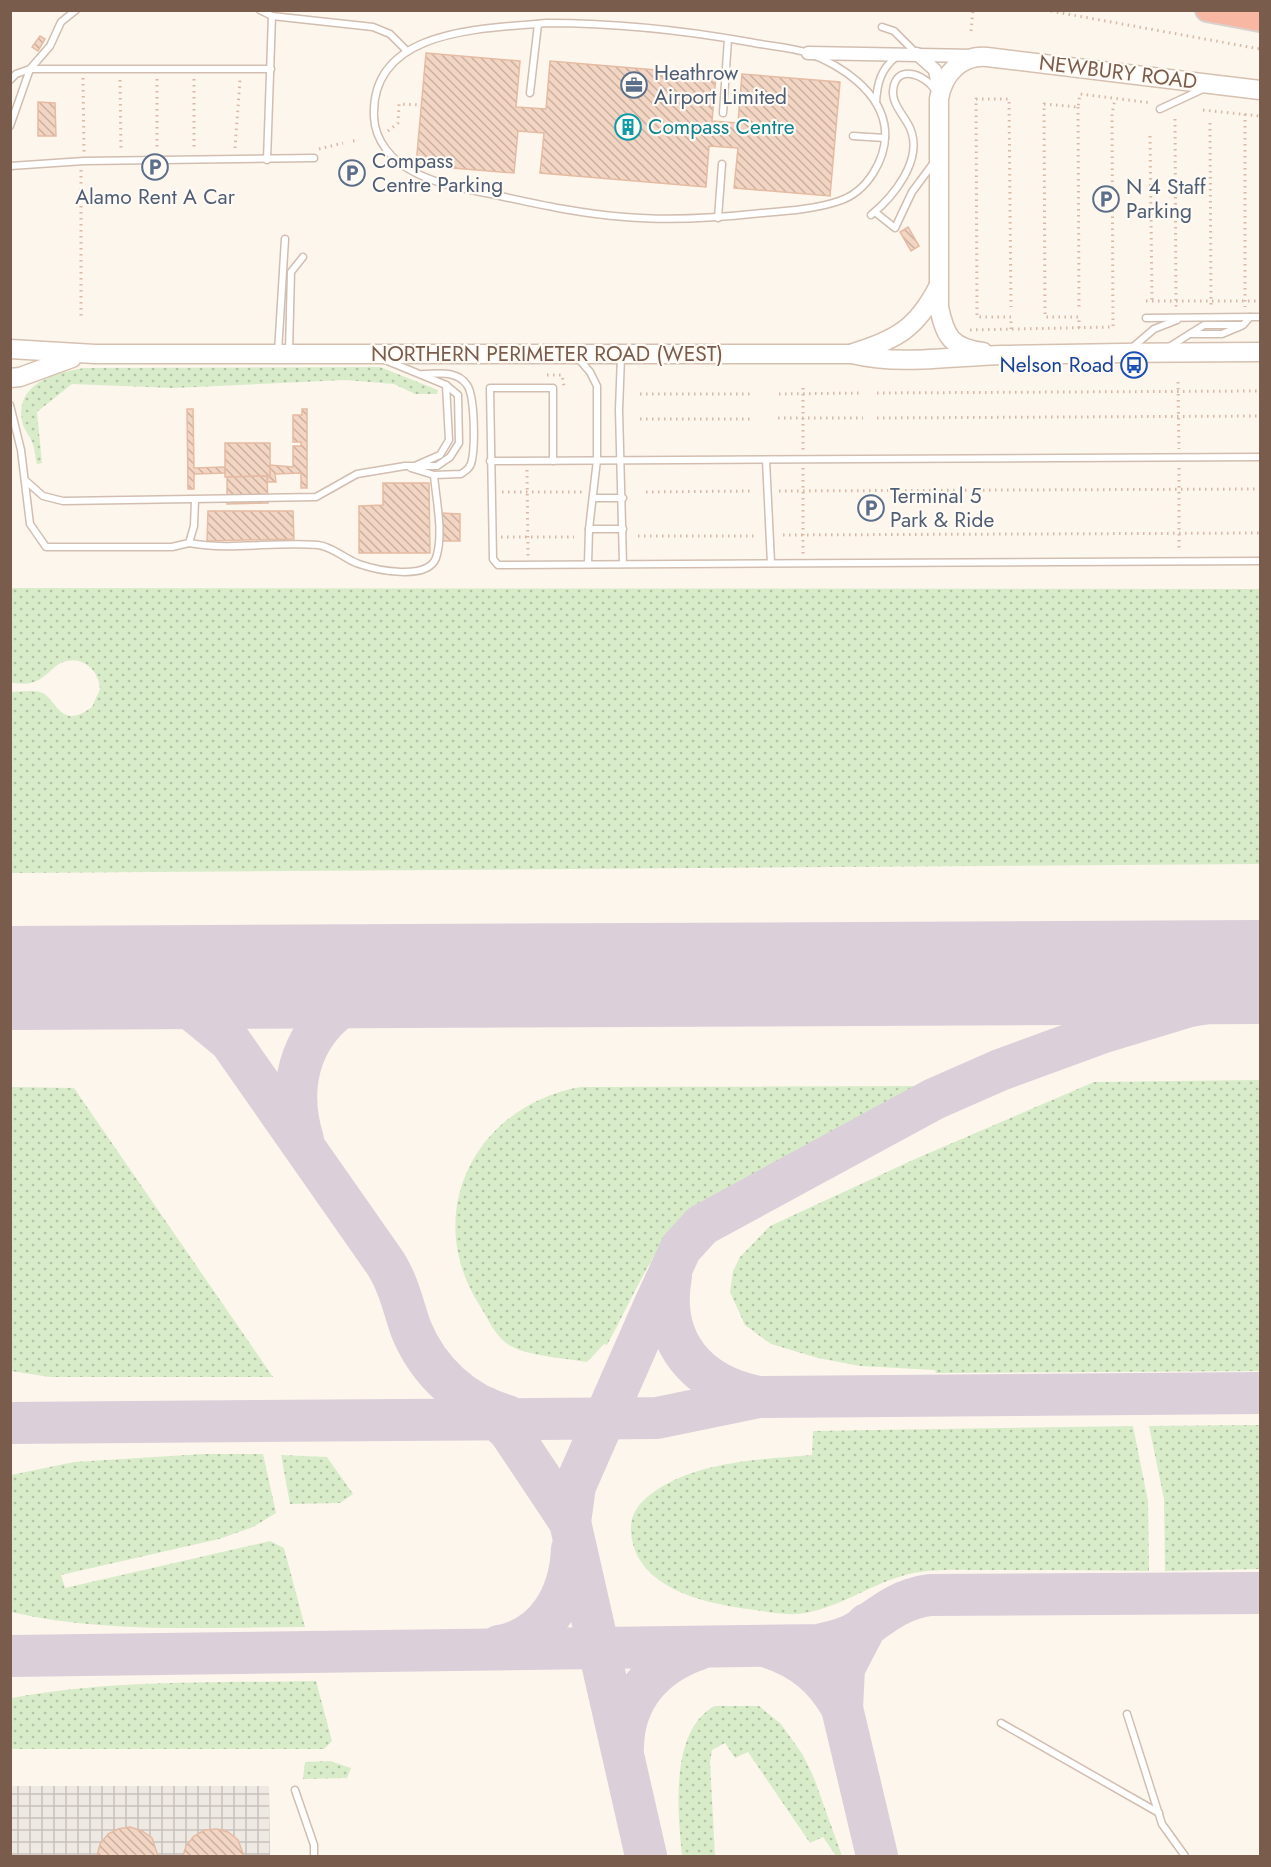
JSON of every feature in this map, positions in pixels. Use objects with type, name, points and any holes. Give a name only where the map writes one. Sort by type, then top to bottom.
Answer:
[{"type":"highway","points":[[1207,10],[1260,20]]},
{"type":"street","points":[[808,53],[975,56]]},
{"type":"street","points":[[917,54],[935,70],[939,99]]},
{"type":"street","points":[[975,56],[960,63],[948,75],[940,89],[939,99],[938,287],[942,322],[945,332],[952,341],[960,347],[999,355],[1260,352]]},
{"type":"street","name":"NEWBURY ROAD","points":[[975,56],[1260,90]]},
{"type":"street","points":[[852,354],[880,345],[906,331],[917,320],[938,287]]},
{"type":"street","points":[[10,350],[13,361],[10,371]]},
{"type":"street","name":"NORTHERN PERIMETER ROAD (WEST)","points":[[10,350],[95,354],[284,356],[574,353],[852,354],[870,358],[964,359],[999,355]]},
{"type":"street","name":"NORTHERN PERIMETER ROAD (WEST)","points":[[10,378],[95,354]]},
{"type":"lane","points":[[10,126],[30,69],[54,38],[61,22],[76,10]]},
{"type":"lane","points":[[260,10],[272,16],[373,27],[390,34],[406,50]]},
{"type":"lane","points":[[267,160],[272,69],[272,16]]},
{"type":"lane","points":[[530,93],[538,24]]},
{"type":"lane","points":[[538,24],[625,25],[808,53],[847,73],[876,103],[882,117],[885,138],[883,153],[869,179],[856,192],[840,201],[785,211],[718,218],[624,217],[558,208],[423,177],[410,170],[380,142],[374,113],[380,78],[394,59],[406,50],[419,44],[465,33],[538,24]]},
{"type":"lane","points":[[882,27],[894,31],[917,54]]},
{"type":"lane","points":[[723,113],[728,39]]},
{"type":"lane","points":[[876,103],[879,78],[885,66],[900,54]]},
{"type":"lane","points":[[10,80],[16,74],[30,69],[272,69]]},
{"type":"lane","points":[[938,158],[912,192],[895,228],[873,213],[901,183],[911,159],[912,131],[893,97],[895,83],[904,74],[919,75],[928,80],[939,99]]},
{"type":"lane","points":[[1159,107],[1214,84]]},
{"type":"lane","points":[[853,136],[885,138]]},
{"type":"lane","points":[[10,165],[84,161],[314,158]]},
{"type":"lane","points":[[718,218],[722,164]]},
{"type":"lane","points":[[284,356],[285,239]]},
{"type":"lane","points":[[284,356],[291,272],[303,257]]},
{"type":"lane","points":[[1161,352],[1189,334],[1222,334],[1243,325],[1250,316]]},
{"type":"lane","points":[[1146,318],[1260,316]]},
{"type":"lane","points":[[1127,352],[1154,329],[1183,318]]},
{"type":"lane","points":[[574,353],[590,372],[597,386],[597,460],[589,529],[588,564]]},
{"type":"lane","points":[[622,353],[620,460],[623,498],[623,564]]},
{"type":"lane","points":[[25,480],[43,495],[63,501],[195,500],[220,496],[316,497],[357,474],[405,466],[437,466],[450,457],[459,443],[458,395],[446,385],[374,354]]},
{"type":"lane","points":[[405,466],[434,475],[462,474],[470,467],[473,458],[473,407],[467,385],[453,374],[420,374]]},
{"type":"lane","points":[[414,466],[440,455],[449,440],[446,385]]},
{"type":"lane","points":[[553,461],[553,388],[490,388],[493,559],[498,565],[1260,561]]},
{"type":"lane","points":[[10,405],[21,450],[30,524],[46,547],[172,547],[189,543],[228,548],[314,545],[339,552],[356,563],[376,569],[400,573],[417,570],[429,567],[435,559],[438,525],[434,475]]},
{"type":"lane","points":[[490,461],[1260,458]]},
{"type":"lane","points":[[766,460],[771,563]]},
{"type":"lane","points":[[593,498],[623,498]]},
{"type":"lane","points":[[189,543],[194,526],[195,500]]},
{"type":"lane","points":[[589,529],[623,529]]},
{"type":"lane","points":[[1127,1714],[1162,1824],[1185,1857]]},
{"type":"lane","points":[[1001,1723],[1159,1814]]},
{"type":"lane","points":[[295,1790],[314,1845],[314,1857]]},
{"type":"path","points":[[971,31],[973,10]]},
{"type":"path","points":[[1045,10],[1260,49]]},
{"type":"path","points":[[235,160],[241,69]]},
{"type":"path","points":[[120,75],[121,153]]},
{"type":"path","points":[[157,75],[157,152]]},
{"type":"path","points":[[194,75],[194,152]]},
{"type":"path","points":[[83,76],[84,153],[94,153]]},
{"type":"path","points":[[1079,307],[1078,107],[1080,94],[1159,107]]},
{"type":"path","points":[[1011,307],[1009,99],[976,99],[977,317],[1011,317],[1011,329]]},
{"type":"path","points":[[970,330],[1113,327],[1112,114],[1115,99]]},
{"type":"path","points":[[388,131],[398,123],[399,104],[422,105]]},
{"type":"path","points":[[1078,107],[1044,104],[1045,317],[1079,316],[1079,328]]},
{"type":"path","points":[[1203,110],[1260,116]]},
{"type":"path","points":[[1245,114],[1245,309]]},
{"type":"path","points":[[1175,119],[1176,309]]},
{"type":"path","points":[[1210,123],[1211,309]]},
{"type":"path","points":[[1150,135],[1152,301]]},
{"type":"path","points":[[353,141],[359,140]]},
{"type":"path","points":[[318,149],[343,143]]},
{"type":"path","points":[[151,152],[168,152]]},
{"type":"path","points":[[114,153],[131,153]]},
{"type":"path","points":[[81,319],[81,169],[84,169]]},
{"type":"path","points":[[1146,301],[1260,301]]},
{"type":"path","points":[[1179,382],[1179,561]]},
{"type":"path","points":[[803,388],[803,563]]},
{"type":"path","points":[[877,393],[1260,391]]},
{"type":"path","points":[[779,394],[863,393]]},
{"type":"path","points":[[640,394],[750,394]]},
{"type":"path","points":[[877,418],[1260,416]]},
{"type":"path","points":[[778,418],[863,418]]},
{"type":"path","points":[[640,419],[750,419]]},
{"type":"path","points":[[527,461],[528,564]]},
{"type":"path","points":[[779,491],[1260,489]]},
{"type":"path","points":[[646,492],[751,491]]},
{"type":"path","points":[[502,492],[587,492]]},
{"type":"path","points":[[783,535],[1260,533]]},
{"type":"path","points":[[638,536],[756,536]]},
{"type":"path","points":[[499,537],[574,537]]},
{"type":"shaded area","points":[[10,1786],[269,1786],[270,1856],[11,1856]]},
{"type":"green space","points":[[380,367],[438,390],[437,394],[415,394],[394,384],[345,380],[174,388],[72,384],[37,412],[42,463],[37,464],[33,445],[23,425],[21,411],[29,391],[38,383],[60,373],[84,368]]},
{"type":"green space","points":[[11,588],[1260,589],[1260,864],[11,873],[11,692],[40,692],[46,695],[60,711],[72,716],[81,714],[92,707],[100,689],[92,670],[75,660],[61,663],[34,682],[11,683]]},
{"type":"green space","points":[[1260,1080],[1260,1371],[936,1373],[935,1370],[860,1366],[818,1358],[771,1344],[745,1325],[730,1292],[733,1271],[740,1257],[770,1226],[915,1159],[1094,1082]]},
{"type":"green space","points":[[919,1086],[699,1203],[670,1233],[658,1251],[607,1345],[604,1344],[587,1362],[534,1354],[506,1343],[491,1326],[463,1271],[456,1235],[458,1201],[469,1168],[487,1140],[512,1116],[544,1098],[581,1087]]},
{"type":"green space","points":[[11,1087],[74,1088],[273,1377],[50,1377],[11,1371]]},
{"type":"green space","points":[[1260,1425],[1260,1569],[1165,1571],[1164,1499],[1149,1426]]},
{"type":"green space","points":[[1133,1426],[1148,1501],[1149,1571],[929,1571],[895,1578],[812,1612],[786,1614],[711,1602],[673,1589],[657,1579],[644,1566],[635,1550],[631,1531],[633,1516],[640,1504],[656,1490],[680,1478],[716,1466],[812,1455],[813,1431]]},
{"type":"green space","points":[[203,1454],[263,1454],[276,1513],[253,1527],[219,1539],[61,1575],[65,1588],[270,1541],[284,1548],[305,1627],[157,1628],[83,1624],[11,1612],[11,1475],[74,1462]]},
{"type":"green space","points":[[281,1455],[327,1457],[353,1494],[340,1503],[290,1504]]},
{"type":"green space","points":[[316,1681],[332,1741],[324,1749],[11,1749],[12,1698],[126,1685]]},
{"type":"green space","points":[[715,1706],[759,1706],[781,1724],[803,1755],[814,1778],[842,1856],[836,1856],[823,1837],[810,1843],[748,1752],[735,1758],[725,1743],[712,1750],[710,1762],[715,1856],[682,1856],[679,1796],[683,1753],[690,1734],[700,1718]]},
{"type":"green space","points":[[330,1761],[351,1768],[347,1778],[303,1779],[305,1762]]},
{"type":"building","points":[[40,36],[45,39],[38,51],[32,47]]},
{"type":"building","name":"Compass Centre","points":[[426,53],[520,61],[516,107],[546,109],[550,61],[716,75],[712,121],[738,123],[742,74],[840,82],[830,196],[734,188],[738,148],[709,146],[706,187],[540,173],[544,133],[518,131],[514,173],[416,165]]},
{"type":"building","points":[[38,102],[55,103],[56,136],[38,136]]},
{"type":"building","points":[[908,227],[919,246],[911,251],[900,232]]},
{"type":"building","points":[[187,409],[193,409],[194,468],[225,467],[225,473],[194,474],[194,489],[188,489]]},
{"type":"building","points":[[302,409],[307,409],[307,488],[301,488],[301,473],[275,474],[276,482],[267,482],[270,465],[293,467],[293,446],[301,446],[301,442],[293,442],[293,415],[302,415]]},
{"type":"building","points":[[225,443],[270,443],[270,476],[225,477]]},
{"type":"building","points":[[267,476],[268,503],[227,504],[227,477]]},
{"type":"building","points":[[383,483],[429,483],[430,553],[359,553],[359,506],[383,505]]},
{"type":"building","points":[[208,511],[293,511],[294,539],[207,541]]},
{"type":"building","points":[[441,513],[460,514],[460,541],[441,541]]},
{"type":"building","points":[[130,1827],[152,1838],[158,1856],[97,1856],[100,1844],[108,1834]]},
{"type":"building","points":[[217,1829],[228,1832],[238,1840],[244,1856],[183,1856],[186,1846],[194,1836],[205,1830]]},
{"type":"taxiway","points":[[303,1140],[296,1097],[303,1056],[312,1038],[340,1008],[366,993],[412,976]]},
{"type":"taxiway","points":[[107,978],[165,994],[185,1004],[230,1041],[386,1264],[398,1288],[411,1329],[427,1359],[462,1395],[492,1411],[508,1416]]},
{"type":"taxiway","points":[[570,1522],[575,1486],[655,1304],[681,1248],[702,1225],[934,1099],[1000,1070],[1101,1033],[1190,1006],[1260,994]]},
{"type":"taxiway","points":[[671,1276],[669,1300],[671,1321],[677,1340],[687,1357],[717,1382],[759,1397]]},
{"type":"taxiway","points":[[10,1423],[657,1418],[759,1397],[1260,1393]]},
{"type":"taxiway","points":[[486,1408],[510,1432],[570,1522],[646,1856]]},
{"type":"taxiway","points":[[499,1646],[530,1634],[553,1612],[566,1582],[572,1549]]},
{"type":"taxiway","points":[[10,1656],[818,1645],[849,1636],[901,1604],[930,1595],[1260,1593]]},
{"type":"taxiway","points":[[768,1647],[792,1657],[811,1670],[828,1687],[842,1708],[844,1668],[867,1624]]},
{"type":"taxiway","points":[[623,1746],[629,1713],[644,1685],[668,1664],[699,1649]]},
{"type":"taxiway","points":[[842,1708],[877,1856]]},
{"type":"runway","points":[[10,978],[1260,972]]},
{"type":"place","name":"Heathrow Airport Limited","points":[[634,85]]},
{"type":"place","name":"Compass Centre","points":[[628,127]]},
{"type":"place","name":"Alamo Rent A Car","points":[[155,167]]},
{"type":"place","name":"Compass Centre Parking","points":[[352,173]]},
{"type":"place","name":"N 4 Staff Parking","points":[[1106,199]]},
{"type":"place","name":"Nelson Road","points":[[1134,365]]},
{"type":"place","name":"Terminal 5 Park & Ride","points":[[871,508]]}]
